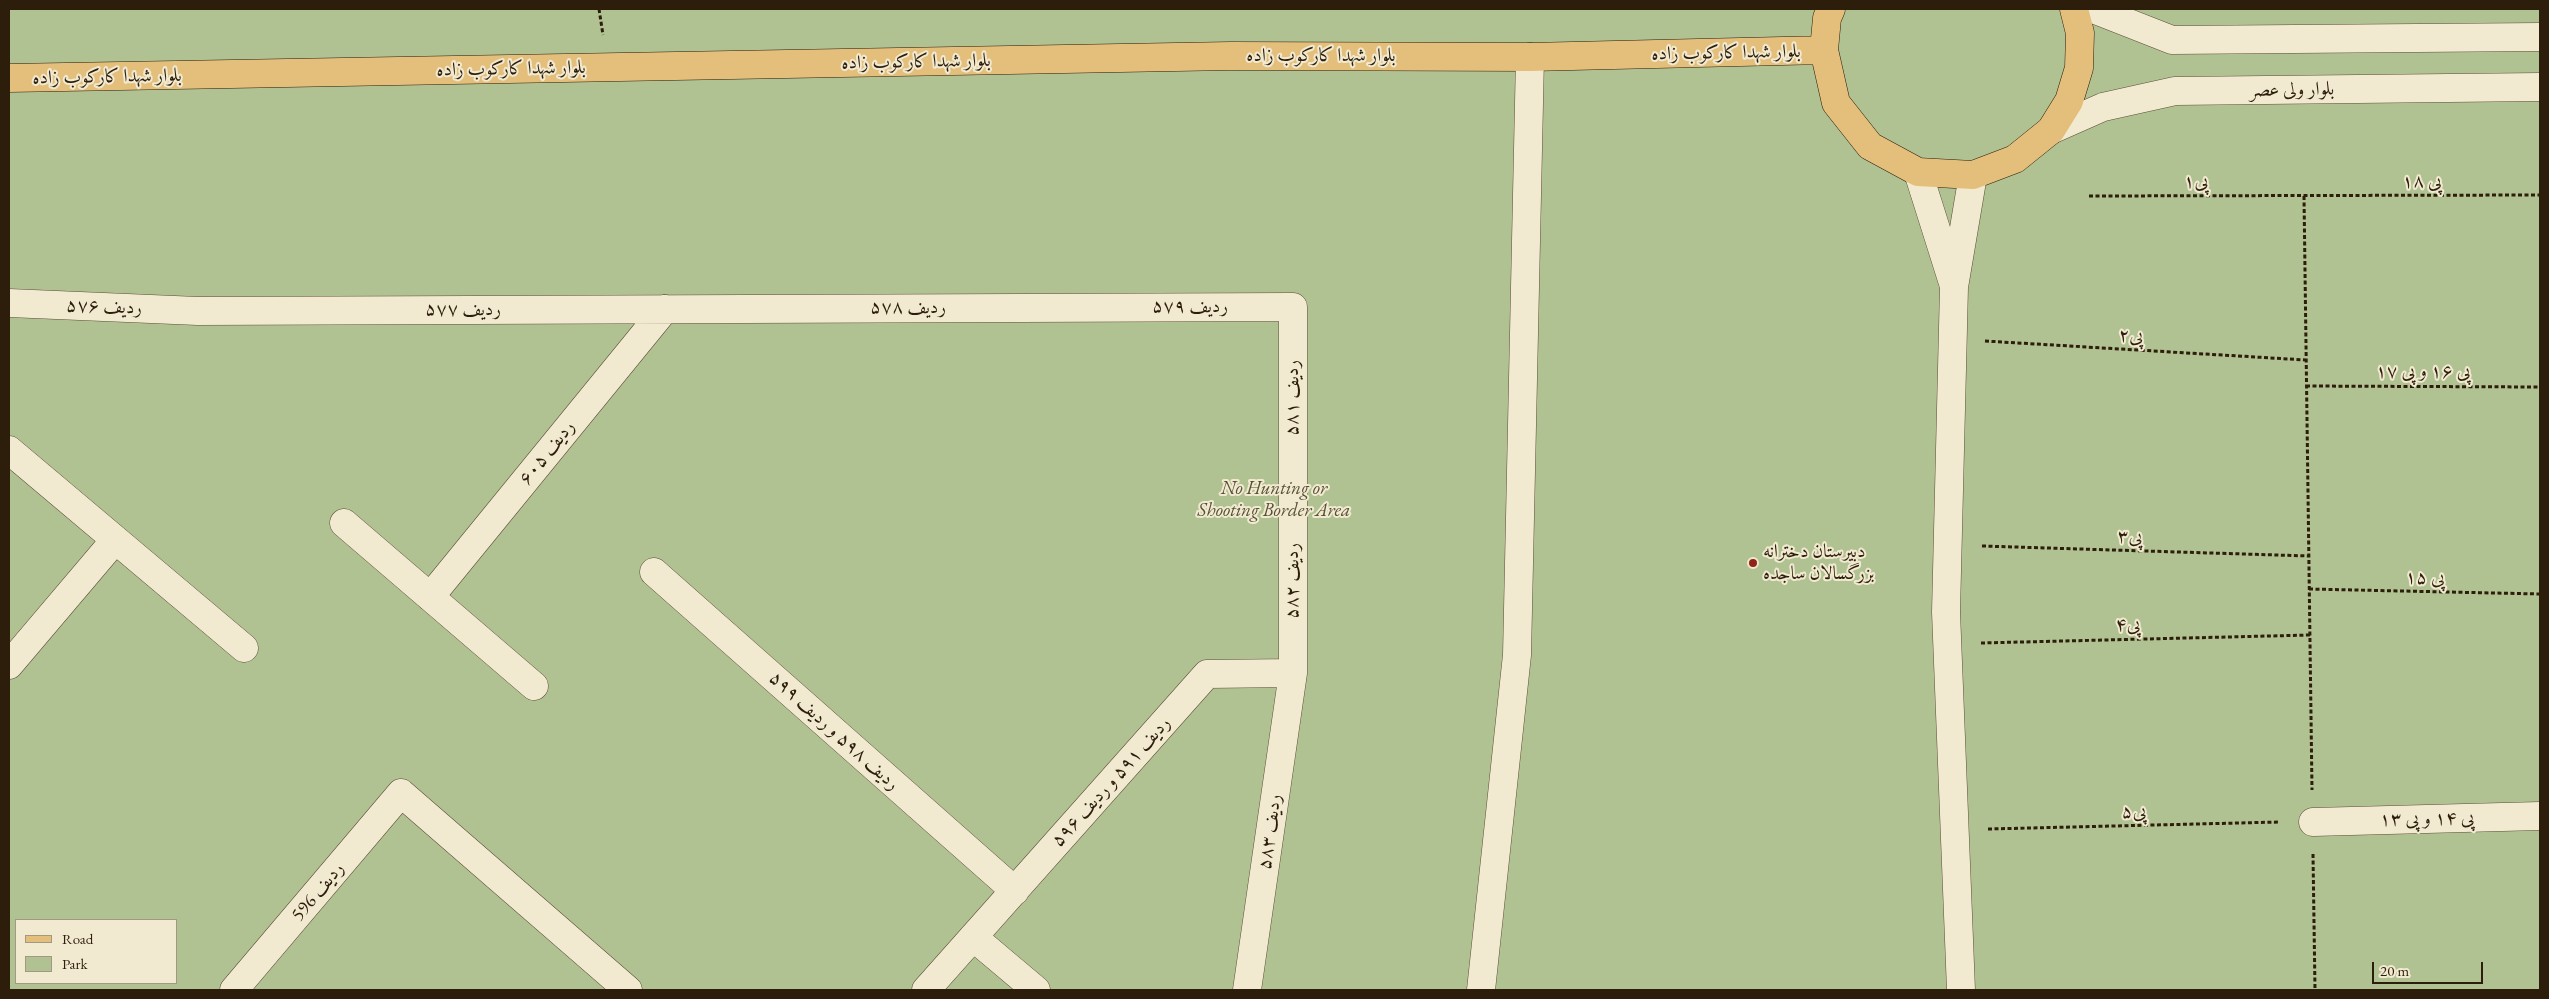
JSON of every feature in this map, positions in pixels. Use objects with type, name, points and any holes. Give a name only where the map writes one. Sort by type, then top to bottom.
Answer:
[{"type":"main road","points":[[1831,9],[1827,18],[1824,50],[1836,103],[1870,146],[1918,172],[1973,175],[2015,159],[2051,130],[2069,101],[2079,68],[2080,33],[2074,9]]},
{"type":"main road","name":"بلوار شهدا کارکوب زاده","points":[[9,78],[1221,56],[1530,57],[1824,50]]},
{"type":"street","points":[[2093,9],[2172,40],[2540,37]]},
{"type":"street","points":[[1481,990],[1517,654],[1530,57]]},
{"type":"street","name":"بلوار ولی عصر","points":[[2051,130],[2103,107],[2175,91],[2540,87]]},
{"type":"street","points":[[1918,172],[1954,287]]},
{"type":"street","points":[[1961,990],[1946,612],[1950,545],[1955,339],[1954,287],[1973,175]]},
{"type":"street","name":"ردیف ۵۷۶","points":[[9,303],[198,311]]},
{"type":"street","name":"ردیف ۵۷۹","points":[[1087,307],[1293,307]]},
{"type":"street","name":"ردیف ۵۷۸","points":[[729,309],[1087,307]]},
{"type":"street","name":"ردیف ۵۸۱","points":[[1293,307],[1293,490]]},
{"type":"street","name":"ردیف ۶۰۵","points":[[430,597],[665,309]]},
{"type":"street","name":"ردیف ۵۷۷","points":[[198,311],[729,309]]},
{"type":"street","points":[[9,450],[244,648]]},
{"type":"street","name":"ردیف ۵۸۲","points":[[1293,490],[1293,673]]},
{"type":"street","points":[[344,523],[534,686]]},
{"type":"street","points":[[9,665],[115,540]]},
{"type":"street","name":"ردیف ۵۹۸ و ردیف ۵۹۹","points":[[654,572],[1014,891]]},
{"type":"street","name":"ردیف ۵۹۱ و ردیف ۵۹۶","points":[[926,990],[1207,674],[1293,673]]},
{"type":"street","name":"ردیف ۵۸۳","points":[[1247,990],[1293,673]]},
{"type":"street","name":"ردیف 596","points":[[234,990],[401,793],[628,990]]},
{"type":"street","name":"پی ۱۴ و پی ۱۳","points":[[2313,822],[2540,816]]},
{"type":"street","points":[[973,937],[1036,990]]},
{"type":"path","name":"پی ۱۸","points":[[2304,196],[2540,195]]},
{"type":"path","name":"پی۱","points":[[2089,196],[2304,196]]},
{"type":"path","points":[[2304,196],[2315,990]]},
{"type":"path","name":"پی۲","points":[[1955,339],[2306,360]]},
{"type":"path","name":"پی ۱۶ و پی ۱۷","points":[[2306,386],[2540,387]]},
{"type":"path","name":"پی۳","points":[[1950,545],[2309,556]]},
{"type":"path","name":"پی ۱۵","points":[[2309,589],[2540,594]]},
{"type":"path","name":"پی۴","points":[[1948,643],[2310,635]]},
{"type":"path","name":"پی۵","points":[[1955,830],[2313,822]]},
{"type":"green space","name":"No Hunting or Shooting Border Area","points":[[9,9],[2540,9],[2540,990],[9,990]]},
{"type":"place","name":"دبیرستان دخترانه بزرگسالان ساجده","points":[[1753,563]]}]
